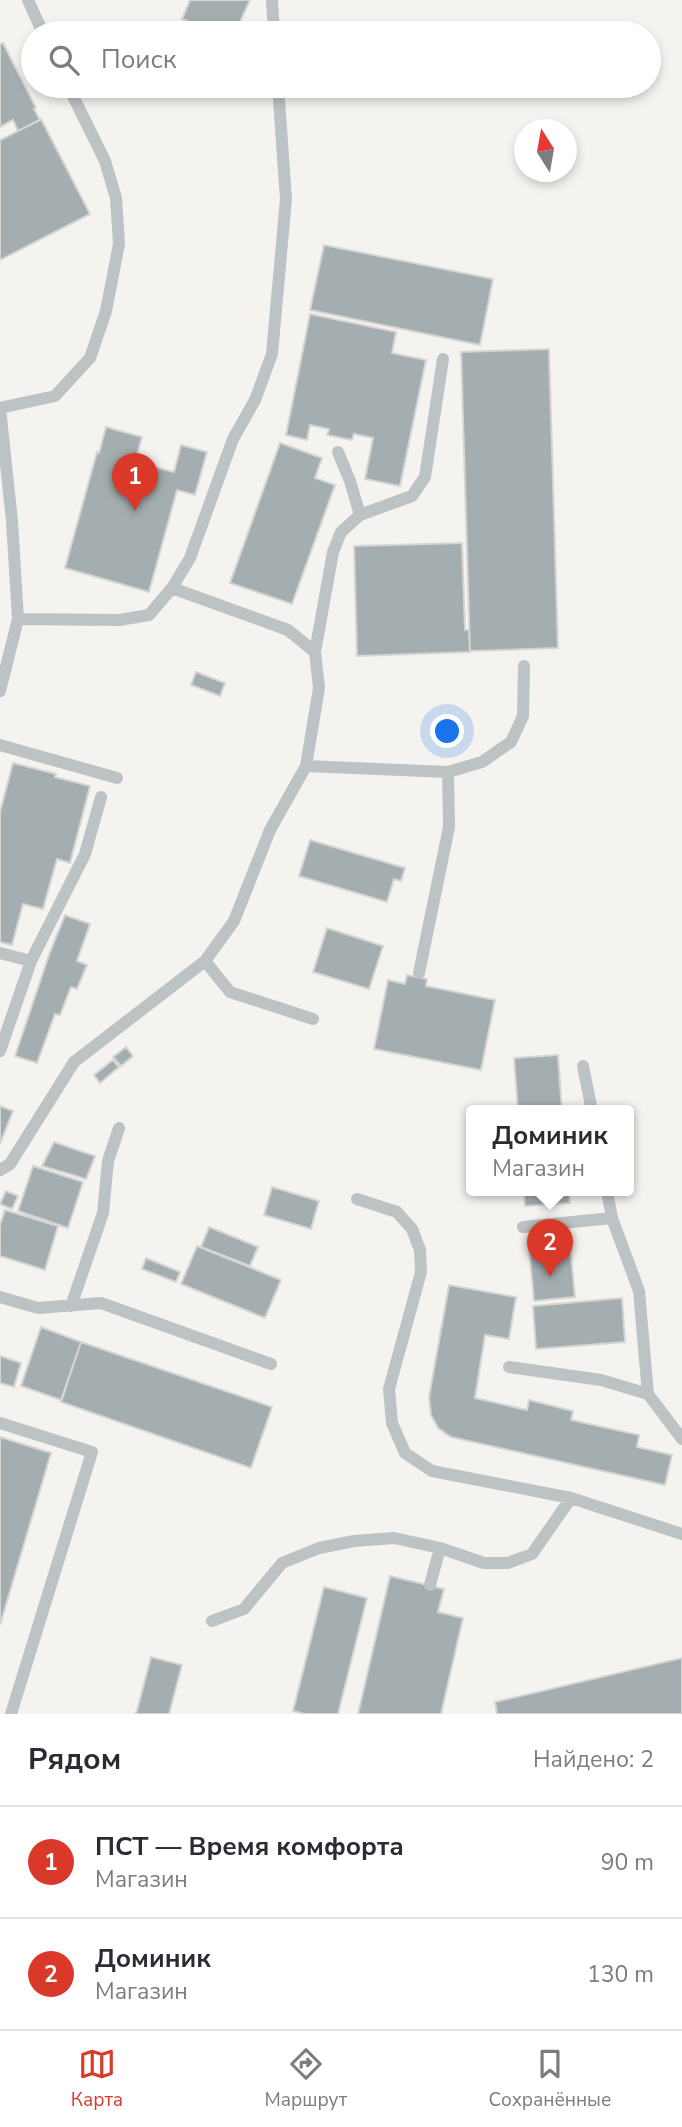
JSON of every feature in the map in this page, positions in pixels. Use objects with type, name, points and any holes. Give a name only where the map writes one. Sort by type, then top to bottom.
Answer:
[{"type":"lane","points":[[28,0],[38,21]]},
{"type":"lane","points":[[272,0],[273,21]]},
{"type":"lane","points":[[0,691],[18,619],[12,521],[0,408],[55,396],[90,358],[106,312],[119,244],[116,198],[105,161],[74,98]]},
{"type":"lane","points":[[18,619],[119,620],[149,615],[172,588],[190,558],[233,439],[255,400],[272,355],[286,199],[279,98]]},
{"type":"lane","points":[[0,1170],[10,1164],[74,1062],[205,961],[234,921],[270,830],[306,765],[319,688],[315,652],[333,552],[341,532],[360,515],[412,496],[425,477],[443,359]]},
{"type":"lane","points":[[338,452],[360,515]]},
{"type":"lane","points":[[172,588],[288,630],[315,652]]},
{"type":"lane","points":[[306,765],[448,772],[482,762],[511,742],[523,716],[524,666]]},
{"type":"lane","points":[[0,745],[117,778]]},
{"type":"lane","points":[[419,973],[449,827],[448,772]]},
{"type":"lane","points":[[0,1051],[31,961],[85,854],[101,797]]},
{"type":"lane","points":[[0,953],[31,961]]},
{"type":"lane","points":[[205,961],[230,992],[313,1019]]},
{"type":"lane","points":[[583,1066],[591,1105]]},
{"type":"lane","points":[[71,1306],[103,1213],[108,1161],[119,1128]]},
{"type":"lane","points":[[608,1196],[612,1217],[639,1291],[648,1394],[682,1440]]},
{"type":"lane","points":[[357,1199],[397,1212],[412,1229],[420,1250],[421,1272],[389,1389],[392,1423],[405,1453],[432,1471],[571,1499],[682,1534]]},
{"type":"lane","points":[[523,1227],[612,1217]]},
{"type":"lane","points":[[0,1297],[38,1308],[101,1303],[271,1364]]},
{"type":"lane","points":[[509,1367],[601,1380],[648,1394]]},
{"type":"lane","points":[[0,1423],[92,1452],[11,1714]]},
{"type":"lane","points":[[212,1621],[244,1609],[282,1563],[319,1548],[354,1541],[394,1538],[440,1548],[484,1563],[508,1563],[532,1553],[571,1499]]},
{"type":"lane","points":[[430,1585],[440,1548]]},
{"type":"building","points":[[190,0],[250,0],[240,21],[182,19]]},
{"type":"building","points":[[3,43],[21,78],[21,98],[31,98],[40,120],[18,131],[13,120],[0,127],[0,44]]},
{"type":"building","points":[[41,119],[90,214],[0,260],[0,140]]},
{"type":"building","points":[[324,245],[493,279],[480,345],[310,310]]},
{"type":"building","points":[[310,314],[396,332],[392,353],[426,360],[400,486],[365,479],[373,438],[354,434],[352,440],[327,435],[329,429],[310,425],[307,440],[286,435]]},
{"type":"building","points":[[549,349],[558,648],[470,651],[461,352]]},
{"type":"building","points":[[106,427],[142,437],[135,462],[174,472],[181,445],[207,452],[195,495],[177,490],[149,592],[65,568]]},
{"type":"building","points":[[280,443],[322,458],[315,478],[335,485],[292,604],[230,583]]},
{"type":"building","points":[[462,543],[465,630],[469,630],[470,652],[357,656],[354,546]]},
{"type":"building","points":[[196,672],[225,683],[220,696],[191,685]]},
{"type":"building","points":[[13,763],[90,786],[70,863],[57,859],[43,909],[23,904],[12,945],[0,942],[0,812]]},
{"type":"building","points":[[310,840],[405,868],[401,881],[394,879],[387,902],[299,876]]},
{"type":"building","points":[[65,915],[90,924],[77,961],[87,965],[77,989],[71,987],[60,1015],[55,1014],[37,1063],[15,1056]]},
{"type":"building","points":[[327,928],[383,946],[369,989],[313,972]]},
{"type":"building","points":[[407,975],[427,979],[426,986],[495,1000],[481,1070],[374,1049],[388,980],[405,984]]},
{"type":"building","points":[[126,1047],[133,1056],[121,1066],[113,1057]]},
{"type":"building","points":[[558,1055],[562,1105],[518,1105],[514,1058]]},
{"type":"building","points":[[113,1060],[119,1067],[100,1083],[94,1075]]},
{"type":"building","points":[[0,1106],[13,1111],[0,1144]]},
{"type":"building","points":[[54,1142],[95,1156],[86,1179],[42,1166]]},
{"type":"building","points":[[33,1166],[83,1182],[68,1228],[18,1211]]},
{"type":"building","points":[[272,1187],[319,1201],[311,1229],[264,1215]]},
{"type":"building","points":[[6,1191],[18,1196],[12,1209],[0,1204]]},
{"type":"building","points":[[524,1196],[569,1196],[570,1203],[525,1206]]},
{"type":"building","points":[[5,1210],[58,1226],[45,1270],[0,1256],[0,1225]]},
{"type":"building","points":[[209,1227],[258,1247],[250,1266],[201,1247]]},
{"type":"building","points":[[570,1244],[575,1297],[534,1301],[529,1248]]},
{"type":"building","points":[[197,1246],[281,1280],[265,1318],[181,1284]]},
{"type":"building","points":[[146,1258],[180,1272],[176,1282],[142,1269]]},
{"type":"building","points":[[449,1285],[516,1297],[509,1339],[485,1335],[475,1398],[527,1410],[529,1400],[573,1411],[571,1420],[639,1435],[637,1447],[672,1455],[665,1485],[451,1437],[438,1428],[431,1415],[429,1397]]},
{"type":"building","points":[[622,1298],[625,1342],[536,1349],[533,1306]]},
{"type":"building","points":[[41,1327],[81,1342],[61,1400],[21,1386]]},
{"type":"building","points":[[81,1342],[272,1407],[251,1468],[61,1402]]},
{"type":"building","points":[[0,1356],[21,1363],[14,1387],[0,1383]]},
{"type":"building","points":[[0,1437],[51,1453],[0,1625]]},
{"type":"building","points":[[390,1576],[444,1589],[438,1612],[463,1618],[441,1714],[358,1714]]},
{"type":"building","points":[[324,1587],[367,1598],[338,1714],[305,1714],[293,1711]]},
{"type":"building","points":[[151,1657],[182,1665],[169,1714],[136,1714]]},
{"type":"building","points":[[682,1658],[682,1714],[497,1714],[495,1702]]},
{"type":"place","name":"ПСТ — Время комфорта","points":[[135,511]]},
{"type":"place","name":"Доминик","points":[[550,1277]]}]
